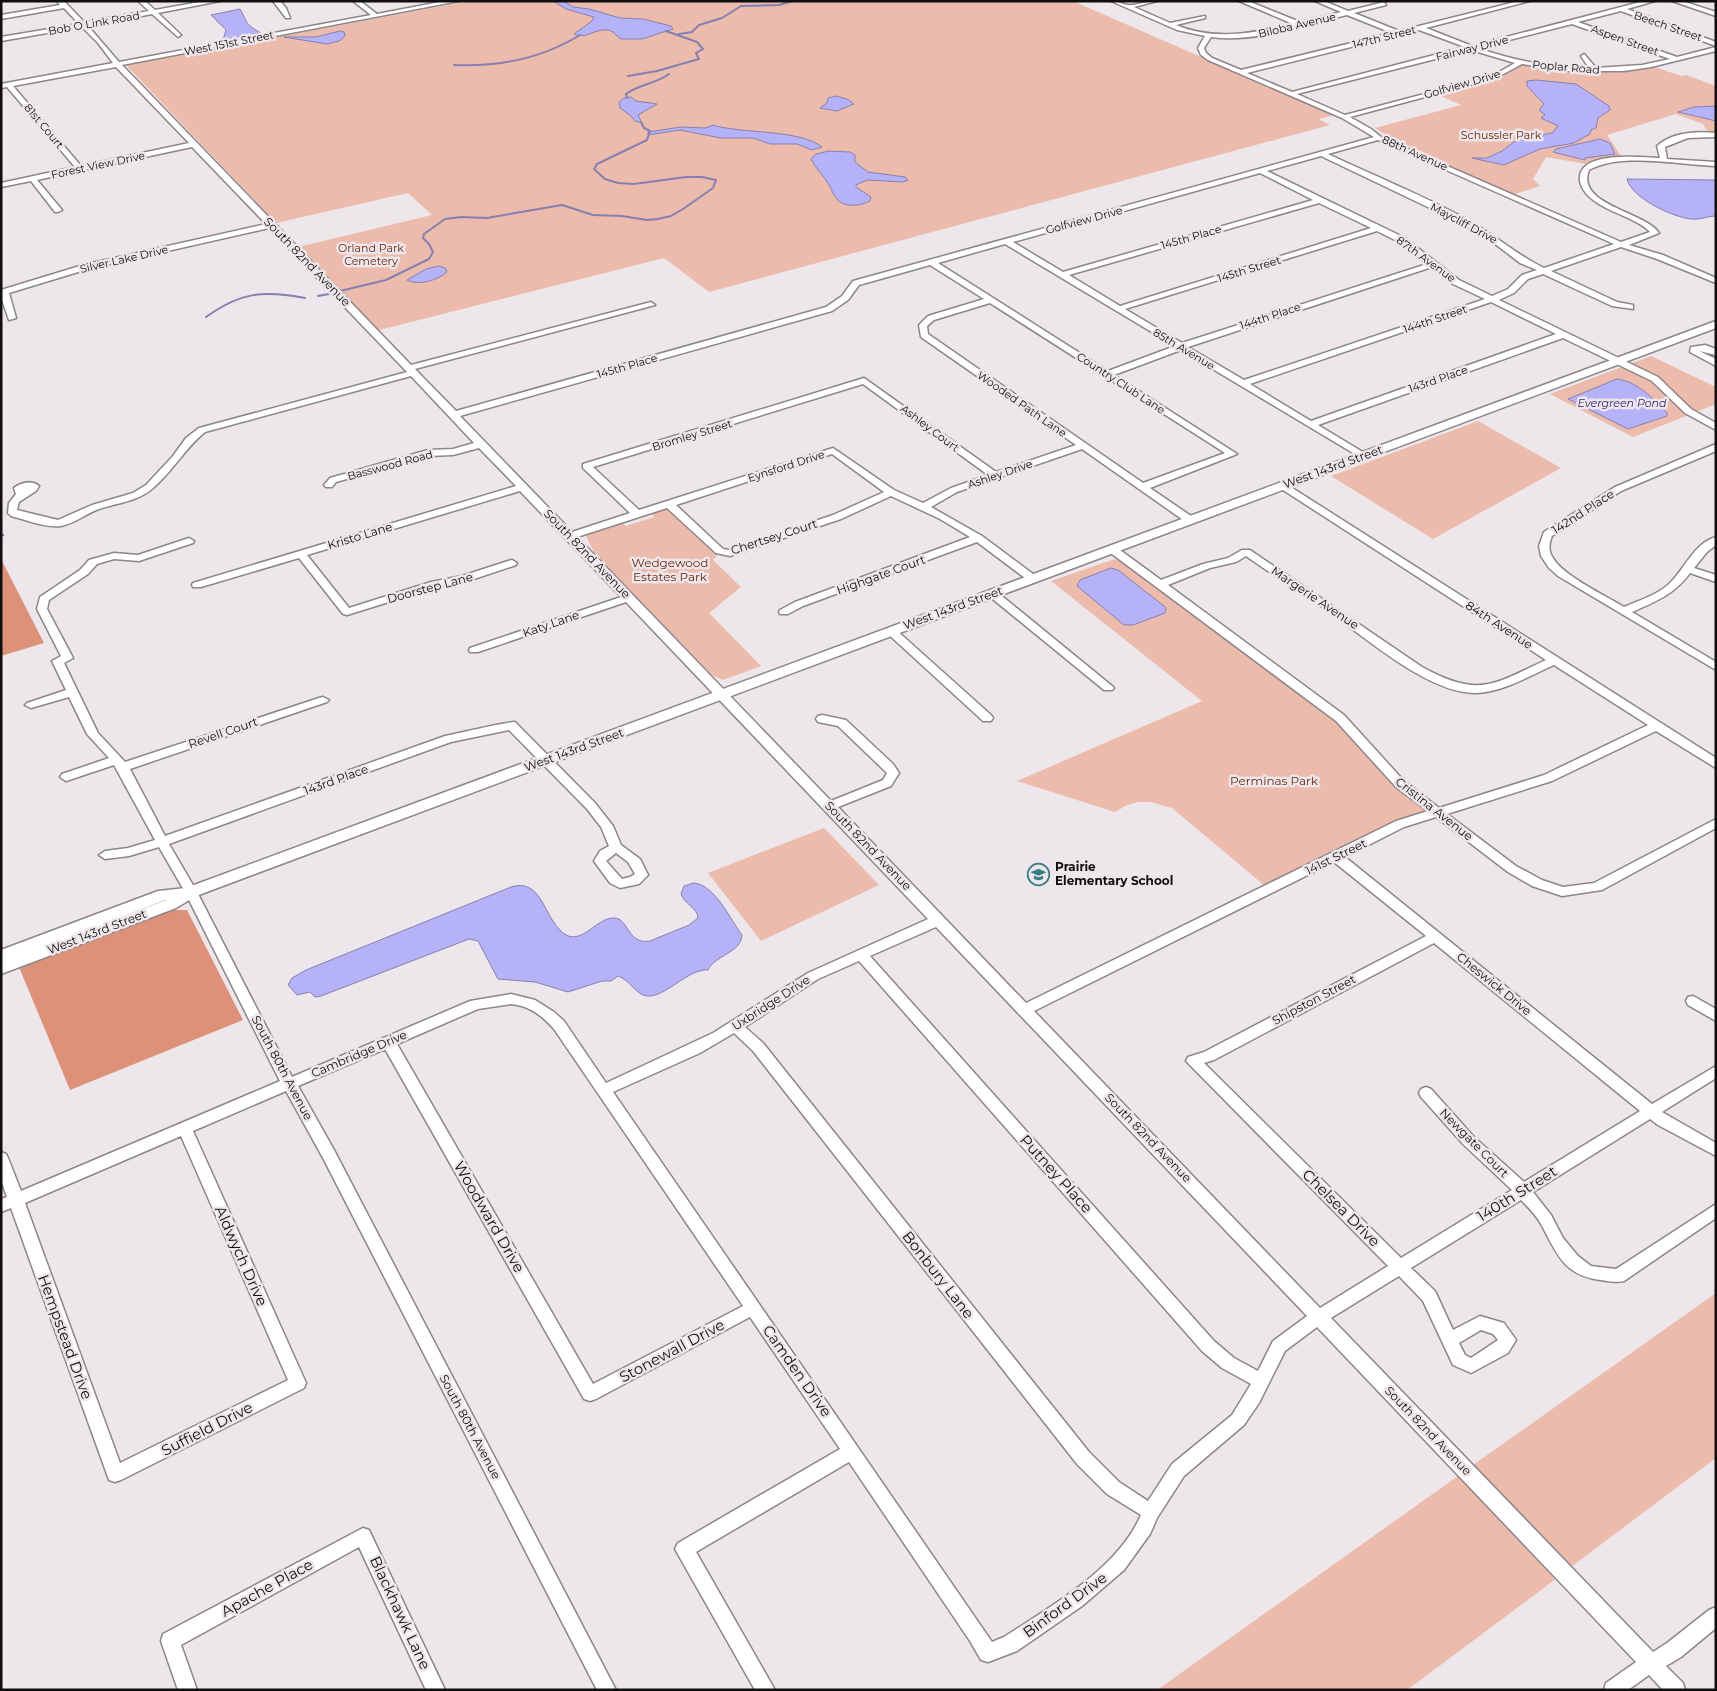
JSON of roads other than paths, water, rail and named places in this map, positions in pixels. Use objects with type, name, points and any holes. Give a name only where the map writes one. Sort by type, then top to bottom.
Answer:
[{"type":"main road","name":"West 143rd Street","points":[[1,968],[171,904],[191,892],[1716,324]]},
{"type":"main road","name":"West 143rd Street","points":[[1,956],[163,896],[191,892]]},
{"type":"street","points":[[141,1],[178,35]]},
{"type":"street","name":"Bob O Link Road","points":[[1,39],[217,1]]},
{"type":"street","points":[[276,1],[281,5],[288,17]]},
{"type":"street","points":[[356,1],[376,16]]},
{"type":"street","name":"West 151st Street","points":[[5,85],[456,1]]},
{"type":"street","points":[[1114,1],[1184,31],[1209,36]]},
{"type":"street","points":[[1128,7],[1154,1]]},
{"type":"street","points":[[1242,1],[1299,24]]},
{"type":"street","points":[[1318,1],[1399,33]]},
{"type":"street","name":"147th Street","points":[[1240,72],[1527,1]]},
{"type":"street","name":"Fairway Drive","points":[[1291,94],[1652,1]]},
{"type":"street","points":[[1676,1],[1716,14]]},
{"type":"street","points":[[1,17],[63,4]]},
{"type":"street","name":"South 82nd Avenue","points":[[63,4],[117,64],[1676,1690]]},
{"type":"street","name":"Biloba Avenue","points":[[1209,36],[1251,35],[1384,4]]},
{"type":"street","name":"Beech Street","points":[[1620,10],[1716,44]]},
{"type":"street","points":[[1169,25],[1203,17]]},
{"type":"street","name":"Aspen Street","points":[[1573,22],[1677,59]]},
{"type":"street","name":"Poplar Road","points":[[1420,28],[1472,48],[1521,62],[1558,68],[1594,70],[1640,68],[1716,49]]},
{"type":"street","name":"88th Avenue","points":[[1209,36],[1201,48],[1203,54],[1240,72],[1344,117],[1369,130],[1379,138],[1622,245],[1660,256],[1716,281]]},
{"type":"street","points":[[1584,56],[1594,70]]},
{"type":"street","name":"Golfview Drive","points":[[1344,117],[1494,77],[1521,62]]},
{"type":"street","name":"81st Court","points":[[5,85],[80,169]]},
{"type":"street","points":[[1716,135],[1691,135],[1666,142],[1661,146],[1664,161],[1716,164]]},
{"type":"street","name":"Golfview Drive","points":[[800,318],[839,304],[853,290],[856,282],[930,260],[1006,242],[1379,138]]},
{"type":"street","name":"Forest View Drive","points":[[1,185],[194,144]]},
{"type":"street","name":"Maycliff Drive","points":[[1322,154],[1460,219],[1489,235],[1523,261],[1615,304],[1630,307]]},
{"type":"street","name":"144th Street","points":[[1242,384],[1493,299],[1511,291],[1525,277],[1542,270],[1653,234],[1654,230],[1595,198],[1584,186],[1584,170],[1597,163],[1631,159],[1664,161]]},
{"type":"street","name":"87th Avenue","points":[[1261,171],[1402,240],[1456,282],[1565,334],[1669,392],[1693,415],[1716,427]]},
{"type":"street","points":[[34,179],[58,210]]},
{"type":"street","name":"145th Place","points":[[1061,275],[1320,200]]},
{"type":"street","name":"Silver Lake Drive","points":[[12,318],[4,292],[86,267],[272,225]]},
{"type":"street","name":"145th Street","points":[[1118,309],[1379,228]]},
{"type":"street","name":"85th Avenue","points":[[1006,242],[1363,456]]},
{"type":"street","name":"Country Club Lane","points":[[930,260],[1232,454],[1142,487]]},
{"type":"street","name":"144th Place","points":[[1107,374],[1198,340],[1434,264]]},
{"type":"street","name":"Wooded Path Lane","points":[[991,300],[930,318],[922,325],[924,335],[1190,520]]},
{"type":"street","points":[[22,492],[12,507],[12,511],[16,514],[52,523],[67,521],[96,507],[131,497],[143,491],[176,458],[189,440],[202,430],[651,305]]},
{"type":"street","name":"145th Place","points":[[454,415],[800,318]]},
{"type":"street","name":"143rd Place","points":[[1311,424],[1565,334]]},
{"type":"street","points":[[1716,352],[1706,348],[1694,349],[1694,352],[1716,363]]},
{"type":"street","name":"Ashley Court","points":[[864,381],[994,475]]},
{"type":"street","name":"Bromley Street","points":[[637,514],[586,466],[864,381]]},
{"type":"street","name":"Basswood Road","points":[[329,485],[333,480],[428,452],[453,452],[481,444]]},
{"type":"street","name":"Ashley Drive","points":[[922,508],[954,490],[1081,446]]},
{"type":"street","name":"142nd Place","points":[[1716,447],[1618,489],[1548,534],[1544,542],[1545,555],[1552,566],[1716,666]]},
{"type":"street","name":"Eynsford Drive","points":[[570,536],[833,451],[891,492],[944,517],[978,538],[1033,578]]},
{"type":"street","name":"84th Avenue","points":[[1283,486],[1716,764]]},
{"type":"street","name":"Kristo Lane","points":[[197,586],[522,487]]},
{"type":"street","name":"Chertsey Court","points":[[669,504],[720,551],[730,553],[837,517],[891,492]]},
{"type":"street","name":"Highgate Court","points":[[784,612],[799,604],[978,538]]},
{"type":"street","name":"South 80th Avenue","points":[[189,540],[139,558],[114,556],[93,562],[84,572],[44,600],[42,609],[67,658],[58,661],[94,734],[120,764],[191,892],[607,1690]]},
{"type":"street","points":[[1624,611],[1669,590],[1706,545],[1716,540]]},
{"type":"street","name":"Cristina Avenue","points":[[1112,549],[1340,718],[1400,784],[1512,869],[1537,883],[1562,892],[1597,887],[1716,823]]},
{"type":"street","name":"Margerie Avenue","points":[[1159,585],[1207,566],[1232,560],[1246,552],[1282,574],[1422,671],[1440,681],[1465,689],[1498,685],[1554,660]]},
{"type":"street","name":"Doorstep Lane","points":[[301,554],[347,612],[435,584],[464,579],[512,564]]},
{"type":"street","points":[[1688,568],[1716,579]]},
{"type":"street","points":[[993,594],[1108,688]]},
{"type":"street","name":"Katy Lane","points":[[474,650],[629,598]]},
{"type":"street","points":[[892,631],[987,718]]},
{"type":"street","points":[[31,705],[73,692]]},
{"type":"street","name":"Revell Court","points":[[66,777],[120,764],[323,700]]},
{"type":"street","points":[[822,719],[842,723],[889,767],[892,773],[891,779],[887,783],[830,806]]},
{"type":"street","name":"143rd Place","points":[[105,855],[129,852],[162,842],[450,739],[512,725],[546,760]]},
{"type":"street","name":"141st Street","points":[[1025,1009],[1258,894],[1336,858],[1400,824],[1548,778],[1656,726]]},
{"type":"street","points":[[546,760],[592,806],[607,826],[616,848],[626,852],[641,868],[642,875],[627,884],[620,884],[615,880],[600,861],[607,851],[616,848]]},
{"type":"street","name":"Cheswick Drive","points":[[1336,858],[1650,1112],[1716,1150]]},
{"type":"street","name":"Uxbridge Drive","points":[[604,1090],[695,1050],[813,976],[939,920]]},
{"type":"street","name":"Shipston Street","points":[[1193,1061],[1209,1056],[1435,937]]},
{"type":"street","name":"Putney Place","points":[[861,954],[1208,1346],[1228,1363],[1261,1381]]},
{"type":"street","name":"Cambridge Drive","points":[[9,1203],[388,1041],[475,1005],[497,999],[527,1001],[551,1016],[604,1090]]},
{"type":"street","points":[[1693,1001],[1716,1016]]},
{"type":"street","name":"Bonbury Lane","points":[[735,1026],[758,1047],[1083,1458],[1113,1488],[1150,1512]]},
{"type":"street","name":"Woodward Drive","points":[[388,1041],[590,1394]]},
{"type":"street","name":"Chelsea Drive","points":[[1193,1061],[1428,1296],[1459,1360],[1471,1366],[1502,1348],[1508,1340],[1498,1328],[1480,1323],[1450,1340]]},
{"type":"street","name":"140th Street","points":[[1318,1316],[1716,1071]]},
{"type":"street","name":"Camden Drive","points":[[604,1090],[852,1450],[988,1653]]},
{"type":"street","name":"Newgate Court","points":[[1426,1093],[1468,1140],[1523,1191],[1546,1219],[1557,1242],[1572,1261],[1588,1272],[1618,1276],[1716,1210]]},
{"type":"street","name":"Aldwych Drive","points":[[185,1129],[298,1383]]},
{"type":"street","name":"Hempstead Drive","points":[[1,1158],[9,1203],[115,1474]]},
{"type":"street","name":"Stonewall Drive","points":[[590,1394],[754,1308]]},
{"type":"street","name":"Binford Drive","points":[[988,1653],[1010,1644],[1076,1600],[1105,1576],[1132,1546],[1144,1528],[1150,1512],[1178,1470],[1238,1420],[1253,1398],[1278,1346],[1318,1316]]},
{"type":"street","name":"Suffield Drive","points":[[115,1474],[298,1383]]},
{"type":"street","points":[[766,1690],[684,1550],[852,1450]]},
{"type":"street","name":"Apache Place","points":[[188,1690],[170,1641],[363,1536]]},
{"type":"street","name":"Blackhawk Lane","points":[[363,1536],[436,1690]]},
{"type":"street","points":[[1614,1690],[1632,1675],[1674,1650],[1716,1616]]},
{"type":"water","points":[[553,1],[563,1],[573,7],[589,9],[620,18],[643,19],[671,26],[673,29],[642,39],[621,39],[608,30],[582,36],[574,34],[592,21],[594,17],[566,9]]},
{"type":"water","points":[[240,9],[248,24],[261,33],[223,40],[226,30],[211,15]]},
{"type":"water","points":[[340,31],[344,32],[345,36],[339,41],[327,44],[284,37],[316,37]]},
{"type":"water","points":[[1536,80],[1576,84],[1609,106],[1610,110],[1598,118],[1596,128],[1591,130],[1590,134],[1574,143],[1540,149],[1504,165],[1472,158],[1487,158],[1502,151],[1518,139],[1552,133],[1558,126],[1541,118],[1545,115],[1539,110],[1544,104],[1527,86],[1527,81]]},
{"type":"water","points":[[836,96],[847,99],[854,104],[837,111],[820,108],[827,103],[828,98]]},
{"type":"water","points":[[631,97],[636,101],[657,104],[638,115],[642,123],[635,121],[620,108],[619,102],[624,98]]},
{"type":"water","points":[[1716,106],[1716,121],[1678,112],[1694,107]]},
{"type":"water","points":[[713,125],[800,137],[822,147],[812,150],[797,144],[770,144],[753,138],[721,138],[680,130],[648,135],[648,132],[681,127],[705,128]]},
{"type":"water","points":[[1600,139],[1610,143],[1615,154],[1585,158],[1585,160],[1553,152],[1556,149]]},
{"type":"water","points":[[829,151],[850,152],[855,155],[855,162],[868,172],[905,177],[908,180],[903,182],[867,180],[856,185],[856,187],[871,197],[870,201],[857,205],[844,204],[836,197],[811,159],[816,154]]},
{"type":"water","points":[[1627,179],[1716,180],[1716,216],[1692,219],[1665,211],[1654,206],[1636,193]]},
{"type":"water","points":[[439,266],[445,268],[447,272],[439,277],[423,282],[407,280],[426,269]]},
{"type":"water","name":"Evergreen Pond","points":[[1617,379],[1632,383],[1645,392],[1667,413],[1667,416],[1628,429],[1568,399]]},
{"type":"water","points":[[1111,568],[1118,570],[1164,606],[1166,608],[1165,613],[1133,625],[1124,625],[1077,586],[1080,580]]},
{"type":"water","points":[[694,883],[702,885],[715,896],[742,935],[741,941],[733,950],[711,965],[708,970],[693,974],[654,995],[643,995],[618,976],[611,981],[602,981],[568,992],[535,982],[498,979],[478,941],[469,939],[321,996],[315,997],[310,992],[297,995],[288,985],[292,978],[306,970],[511,887],[528,887],[535,892],[559,929],[566,935],[573,937],[580,935],[607,919],[614,918],[623,922],[637,939],[650,941],[689,925],[698,918],[696,911],[685,901],[681,894],[684,886]]},
{"type":"waterway","points":[[679,34],[692,32],[699,25],[722,18],[741,6],[779,5],[793,1]]},
{"type":"waterway","points":[[628,76],[657,71],[699,59],[696,53],[703,49],[697,42],[666,31]]},
{"type":"waterway","points":[[454,65],[488,65],[520,60],[550,50],[580,35]]},
{"type":"waterway","points":[[627,98],[626,94],[636,88],[659,80],[669,74]]},
{"type":"waterway","points":[[340,291],[386,280],[429,259],[433,252],[423,238],[424,234],[445,219],[461,217],[487,218],[562,205],[593,215],[622,216],[647,220],[658,219],[671,216],[713,188],[716,180],[702,177],[686,177],[634,184],[618,183],[605,179],[594,169],[597,164],[647,140],[650,131],[644,128],[641,122]]},
{"type":"waterway","points":[[206,317],[230,302],[253,295],[277,294],[305,298]]},
{"type":"waterway","points":[[318,296],[329,294]]},
{"type":"place","name":"Prairie Elementary School","points":[[1039,874]]},
{"type":"park label","name":"Schussler Park","points":[[1501,135]]},
{"type":"park label","name":"Orland Park Cemetery","points":[[371,254]]},
{"type":"park label","name":"Wedgewood Estates Park","points":[[670,570]]},
{"type":"park label","name":"Perminas Park","points":[[1274,781]]}]
